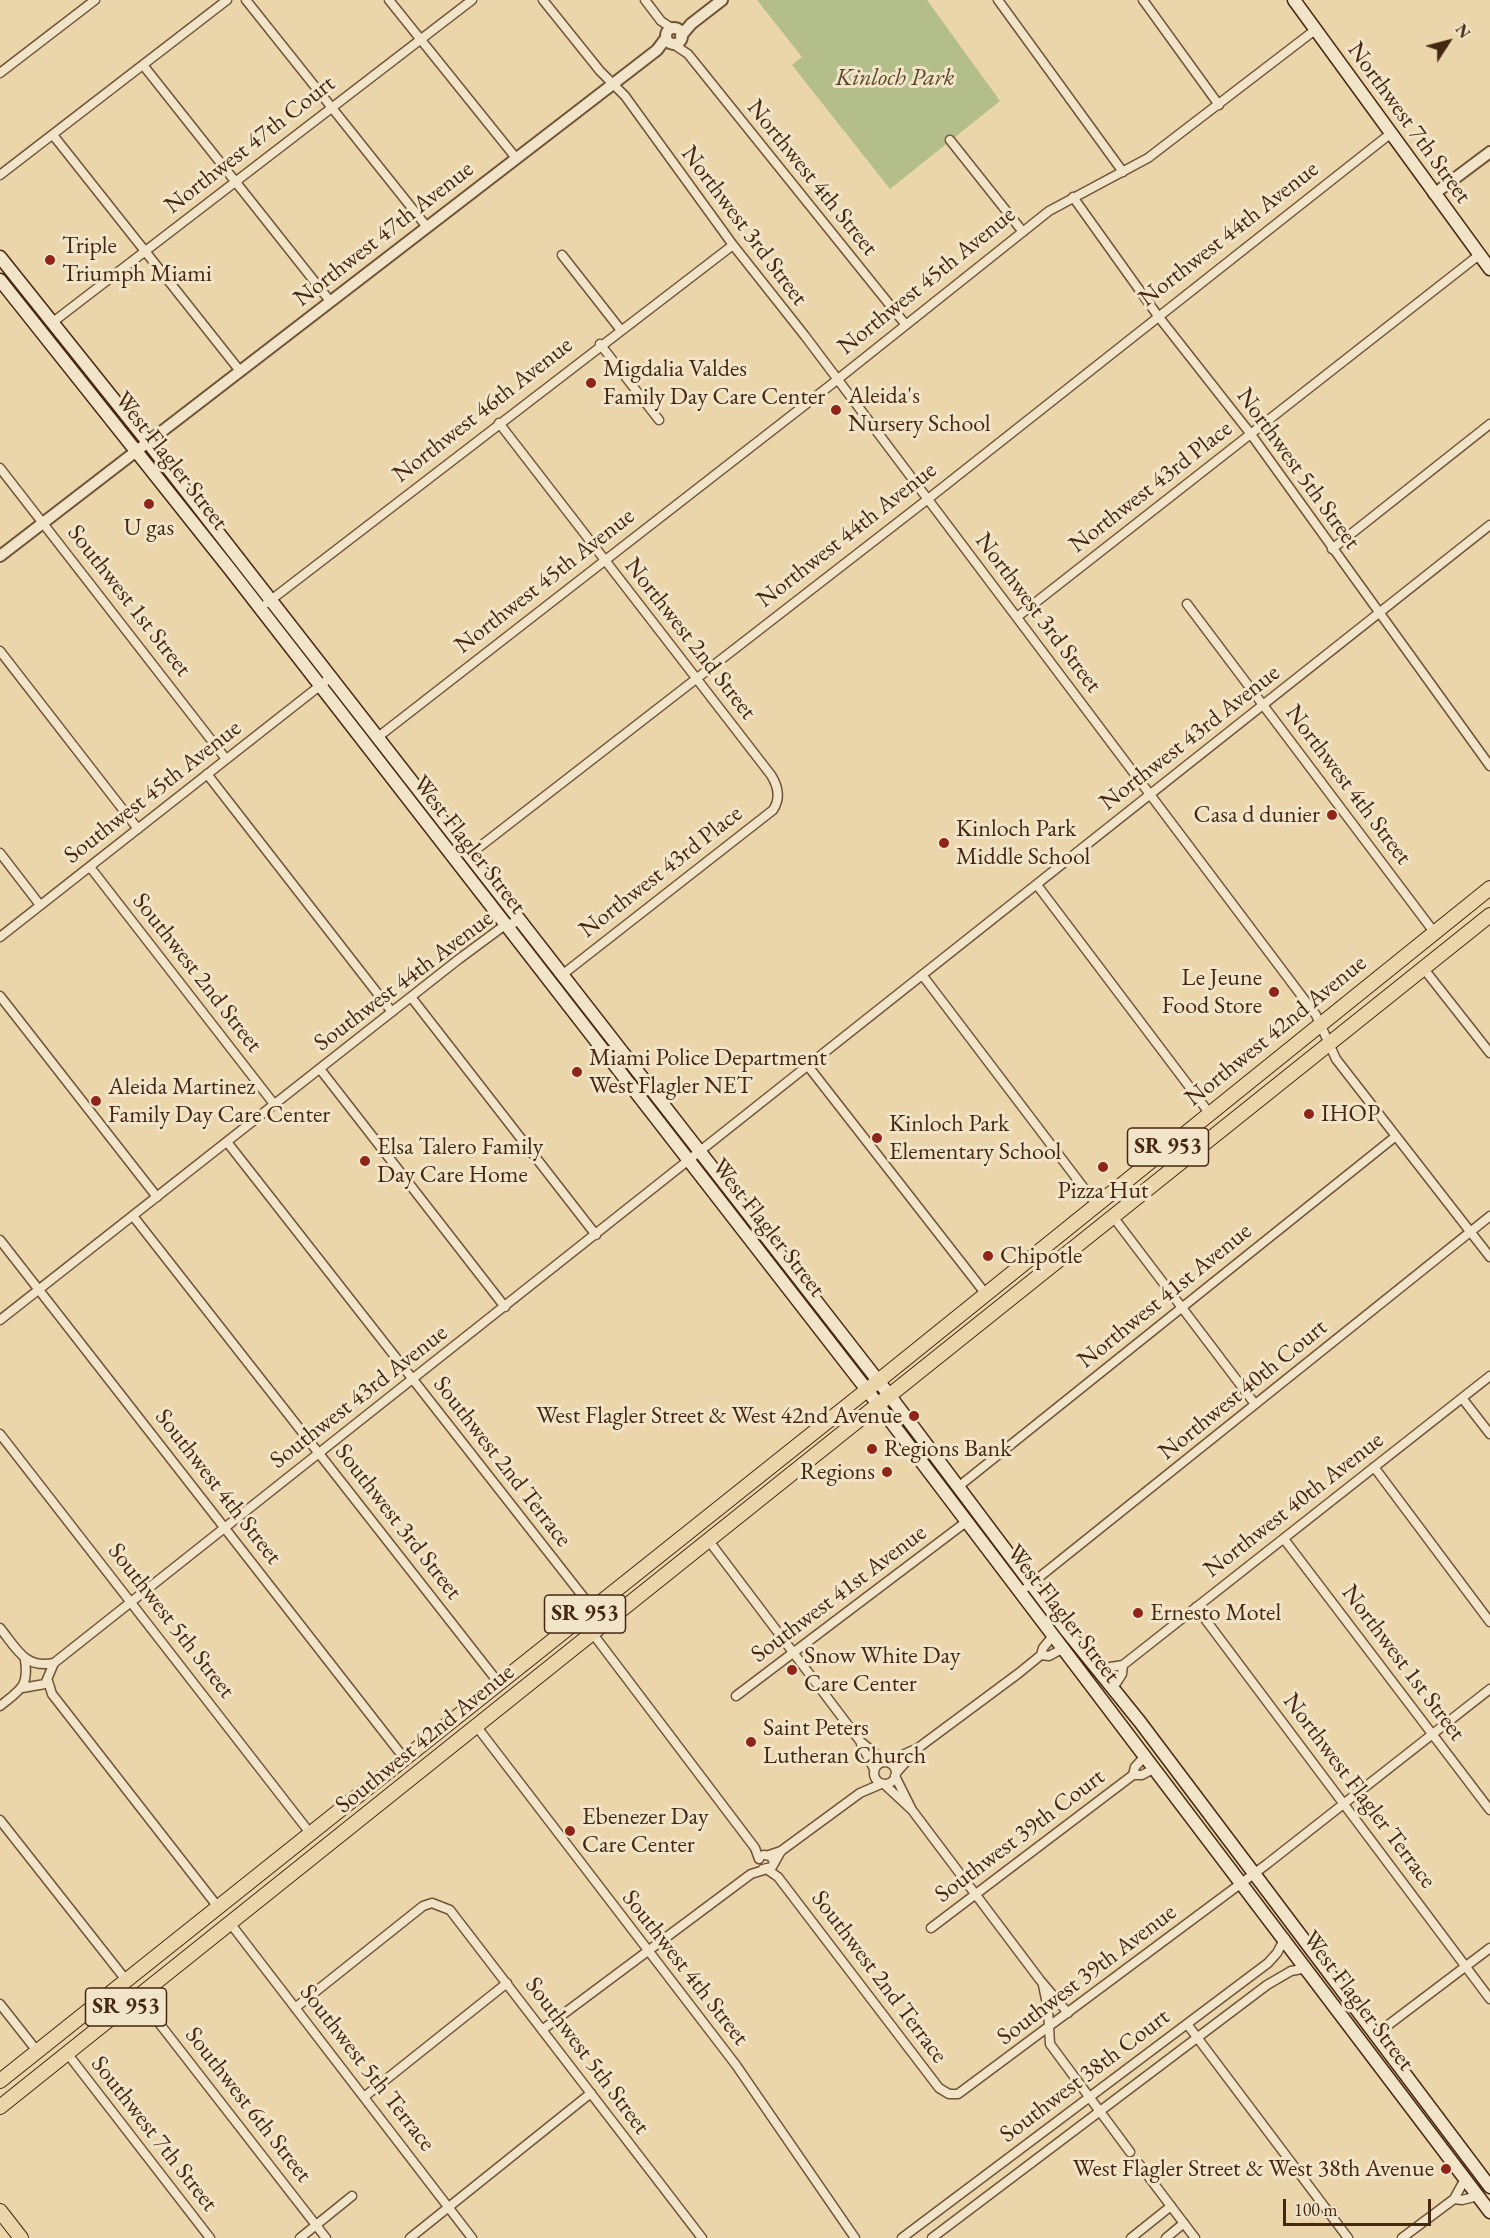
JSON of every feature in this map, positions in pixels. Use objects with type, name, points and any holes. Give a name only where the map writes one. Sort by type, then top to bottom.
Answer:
[{"type":"main road","name":"Northwest 7th Street","points":[[1298,1],[1315,30],[1490,269]]},
{"type":"main road","name":"West Flagler Street","points":[[0,257],[147,441],[890,1396],[1490,2187]]},
{"type":"main road","name":"West Flagler Street","points":[[0,280],[867,1390],[1052,1636],[1146,1755],[1490,2212]]},
{"type":"main road","points":[[443,845],[469,855]]},
{"type":"main road","name":"Northwest 42nd Avenue","points":[[867,1390],[1490,888]]},
{"type":"main road","name":"Northwest 42nd Avenue","points":[[878,1406],[1490,915]]},
{"type":"main road","points":[[1086,1240],[1096,1221],[1096,1204]]},
{"type":"main road","name":"Southwest 42nd Avenue","points":[[0,2081],[867,1390]]},
{"type":"main road","name":"Southwest 42nd Avenue","points":[[0,2107],[878,1406]]},
{"type":"main road","points":[[709,1541],[708,1527],[725,1502]]},
{"type":"main road","points":[[678,1566],[695,1540],[697,1525]]},
{"type":"main road","points":[[590,1637],[592,1608]]},
{"type":"main road","points":[[382,1802],[381,1786],[388,1770]]},
{"type":"main road","points":[[218,1907],[226,1911],[251,1906]]},
{"type":"main road","points":[[1344,2017],[1376,2035]]},
{"type":"main road","points":[[1423,2123],[1455,2141]]},
{"type":"main road","points":[[0,2211],[21,2238]]},
{"type":"street","points":[[0,73],[94,0]]},
{"type":"street","points":[[0,175],[227,0]]},
{"type":"street","points":[[246,0],[427,227]]},
{"type":"street","points":[[389,0],[516,158]]},
{"type":"street","name":"Northwest 47th Court","points":[[52,322],[472,0]]},
{"type":"street","name":"Northwest 3rd Street","points":[[543,0],[629,100],[733,245],[805,336],[1316,1015],[1336,1059],[1469,1233],[1490,1257]]},
{"type":"street","points":[[645,0],[673,37]]},
{"type":"street","name":"Northwest 47th Avenue","points":[[0,556],[722,0]]},
{"type":"street","points":[[998,0],[1123,172]]},
{"type":"street","points":[[1143,0],[1219,105]]},
{"type":"street","name":"Northwest 45th Avenue","points":[[378,737],[838,380],[1023,232],[1073,197],[1148,158],[1315,30]]},
{"type":"street","name":"Northwest 4th Street","points":[[673,37],[685,43],[688,54],[906,325]]},
{"type":"street","points":[[143,65],[330,301]]},
{"type":"street","name":"Northwest 44th Avenue","points":[[469,855],[928,499],[1390,134]]},
{"type":"street","points":[[53,135],[240,371]]},
{"type":"street","points":[[950,140],[1023,232]]},
{"type":"street","points":[[1434,194],[1490,152]]},
{"type":"street","name":"Northwest 5th Street","points":[[1073,197],[1158,316],[1250,433],[1490,766]]},
{"type":"street","name":"Northwest 46th Avenue","points":[[259,609],[600,344],[733,245]]},
{"type":"street","points":[[562,255],[620,329]]},
{"type":"street","name":"Northwest 43rd Place","points":[[1017,617],[1479,255]]},
{"type":"street","points":[[600,344],[659,420]]},
{"type":"street","name":"Northwest 2nd Street","points":[[499,423],[771,775],[778,796]]},
{"type":"street","points":[[1332,549],[1490,424]]},
{"type":"street","name":"Southwest 1st Street","points":[[0,468],[226,759]]},
{"type":"street","name":"Northwest 43rd Avenue","points":[[689,1161],[1490,525]]},
{"type":"street","name":"Northwest 4th Street","points":[[1187,604],[1434,932]]},
{"type":"street","points":[[0,651],[138,829]]},
{"type":"street","name":"Southwest 45th Avenue","points":[[0,937],[331,677]]},
{"type":"street","points":[[207,774],[392,1012]]},
{"type":"street","name":"Northwest 43rd Place","points":[[562,975],[773,810],[778,796]]},
{"type":"street","points":[[0,853],[40,905]]},
{"type":"street","name":"Southwest 2nd Street","points":[[90,867],[274,1104]]},
{"type":"street","points":[[1037,885],[1210,1114]]},
{"type":"street","name":"Southwest 44th Avenue","points":[[0,1320],[505,925],[521,921]]},
{"type":"street","points":[[1424,969],[1490,1053]]},
{"type":"street","points":[[923,976],[1096,1204]]},
{"type":"street","points":[[0,996],[157,1197]]},
{"type":"street","points":[[411,997],[596,1235]]},
{"type":"street","points":[[808,1066],[985,1293]]},
{"type":"street","points":[[320,1069],[505,1307]]},
{"type":"street","name":"Northwest 41st Avenue","points":[[958,1487],[1396,1136]]},
{"type":"street","name":"Southwest 2nd Terrace","points":[[227,1142],[592,1608]]},
{"type":"street","name":"Southwest 43rd Avenue","points":[[0,1706],[22,1688],[27,1676],[44,1672],[689,1161]]},
{"type":"street","name":"Southwest 3rd Street","points":[[133,1216],[498,1683]]},
{"type":"street","name":"Northwest 40th Court","points":[[1020,1593],[1490,1216]]},
{"type":"street","points":[[1114,1218],[1255,1404]]},
{"type":"street","name":"Southwest 4th Street","points":[[0,1240],[404,1758]]},
{"type":"street","name":"Northwest 40th Avenue","points":[[1098,1669],[1123,1665],[1490,1376]]},
{"type":"street","points":[[1462,1398],[1490,1434]]},
{"type":"street","name":"Southwest 5th Street","points":[[0,1434],[310,1833]]},
{"type":"street","points":[[1374,1467],[1490,1622]]},
{"type":"street","name":"Southwest 41st Avenue","points":[[735,1696],[966,1522]]},
{"type":"street","name":"Northwest 1st Street","points":[[1284,1539],[1490,1810]]},
{"type":"street","points":[[709,1541],[860,1741],[882,1784],[912,1809]]},
{"type":"street","name":"Northwest Flagler Terrace","points":[[1197,1607],[1490,1999]]},
{"type":"street","points":[[0,1628],[25,1660],[44,1672],[52,1694],[218,1907]]},
{"type":"street","points":[[860,1793],[878,1764],[918,1748],[1041,1655],[1052,1636]]},
{"type":"street","points":[[590,1637],[770,1867]]},
{"type":"street","points":[[1041,1655],[1049,1656],[1062,1649]]},
{"type":"street","points":[[25,1660],[27,1676],[37,1687],[52,1694]]},
{"type":"street","name":"Northwest 40th Avenue","points":[[1113,1688],[1122,1674],[1123,1665]]},
{"type":"street","name":"Southwest 43rd Avenue","points":[[22,1688],[37,1687],[44,1672]]},
{"type":"street","name":"Southwest 39th Avenue","points":[[954,2095],[968,2088],[1254,1874],[1490,1689]]},
{"type":"street","name":"Southwest 4th Street","points":[[477,1727],[753,2089],[855,2238]]},
{"type":"street","points":[[860,1741],[893,1766],[912,1809],[1040,1980],[1068,2013]]},
{"type":"street","points":[[751,1874],[763,1857],[781,1851],[860,1793],[891,1782],[918,1748]]},
{"type":"street","name":"Southwest 39th Court","points":[[1133,1775],[1135,1767],[1146,1755]]},
{"type":"street","name":"Southwest 39th Court","points":[[931,1928],[1133,1775],[1142,1775],[1155,1768]]},
{"type":"street","points":[[0,1820],[126,1980]]},
{"type":"street","points":[[542,2030],[751,1874],[770,1867],[781,1851]]},
{"type":"street","points":[[763,1857],[759,1866],[770,1867]]},
{"type":"street","name":"Southwest 2nd Terrace","points":[[770,1867],[939,2088],[954,2095]]},
{"type":"street","name":"Southwest 5th Street","points":[[295,2008],[418,1910],[427,1904],[437,1904],[455,1915],[702,2238]]},
{"type":"street","name":"Southwest 5th Terrace","points":[[230,1923],[472,2238]]},
{"type":"street","name":"Southwest 38th Court","points":[[902,2238],[1268,1963],[1277,1953],[1284,1938]]},
{"type":"street","points":[[1376,2035],[1490,1948]]},
{"type":"street","name":"Southwest 38th Court","points":[[932,2238],[1279,1976],[1307,1968]]},
{"type":"street","points":[[1040,1980],[1046,1995],[1050,2044],[1130,2152]]},
{"type":"street","points":[[364,2097],[507,1983]]},
{"type":"street","name":"Southwest 6th Street","points":[[138,1996],[326,2238]]},
{"type":"street","points":[[0,2004],[38,2051]]},
{"type":"street","points":[[1187,2024],[1347,2238]]},
{"type":"street","name":"Southwest 7th Street","points":[[67,2053],[210,2238]]},
{"type":"street","points":[[410,2238],[591,2093]]},
{"type":"street","points":[[1139,2164],[1195,2238]]},
{"type":"street","points":[[1402,2238],[1454,2199],[1465,2179]]},
{"type":"street","points":[[300,2238],[352,2196]]},
{"type":"street","points":[[1454,2199],[1462,2200],[1478,2196]]},
{"type":"street","points":[[1131,2238],[1171,2206]]},
{"type":"street","points":[[1166,2238],[1184,2223]]},
{"type":"green space","name":"Kinloch Park","points":[[757,0],[927,0],[1000,101],[890,189],[792,65],[802,57]]},
{"type":"place","name":"Triple Triumph Miami","points":[[50,260]]},
{"type":"place","name":"Migdalia Valdes Family Day Care Center","points":[[591,383]]},
{"type":"place","name":"Aleida's Nursery School","points":[[836,410]]},
{"type":"place","name":"U gas","points":[[149,504]]},
{"type":"place","name":"Casa d dunier","points":[[1332,815]]},
{"type":"place","name":"Kinloch Park Middle School","points":[[944,843]]},
{"type":"place","name":"Le Jeune Food Store","points":[[1274,992]]},
{"type":"place","name":"Miami Police Department West Flagler NET","points":[[577,1072]]},
{"type":"place","name":"Aleida Martinez Family Day Care Center","points":[[96,1101]]},
{"type":"place","name":"IHOP","points":[[1309,1114]]},
{"type":"place","name":"Kinloch Park Elementary School","points":[[877,1138]]},
{"type":"place","name":"Elsa Talero Family Day Care Home","points":[[365,1161]]},
{"type":"place","name":"Pizza Hut","points":[[1103,1167]]},
{"type":"place","name":"Chipotle","points":[[988,1256]]},
{"type":"place","name":"West Flagler Street & West 42nd Avenue","points":[[914,1416]]},
{"type":"place","name":"Regions Bank","points":[[872,1449]]},
{"type":"place","name":"Regions","points":[[887,1472]]},
{"type":"place","name":"Ernesto Motel","points":[[1138,1613]]},
{"type":"place","name":"Snow White Day Care Center","points":[[792,1670]]},
{"type":"place","name":"Saint Peters Lutheran Church","points":[[751,1742]]},
{"type":"place","name":"Ebenezer Day Care Center","points":[[570,1831]]},
{"type":"place","name":"West Flagler Street & West 38th Avenue","points":[[1446,2169]]}]
